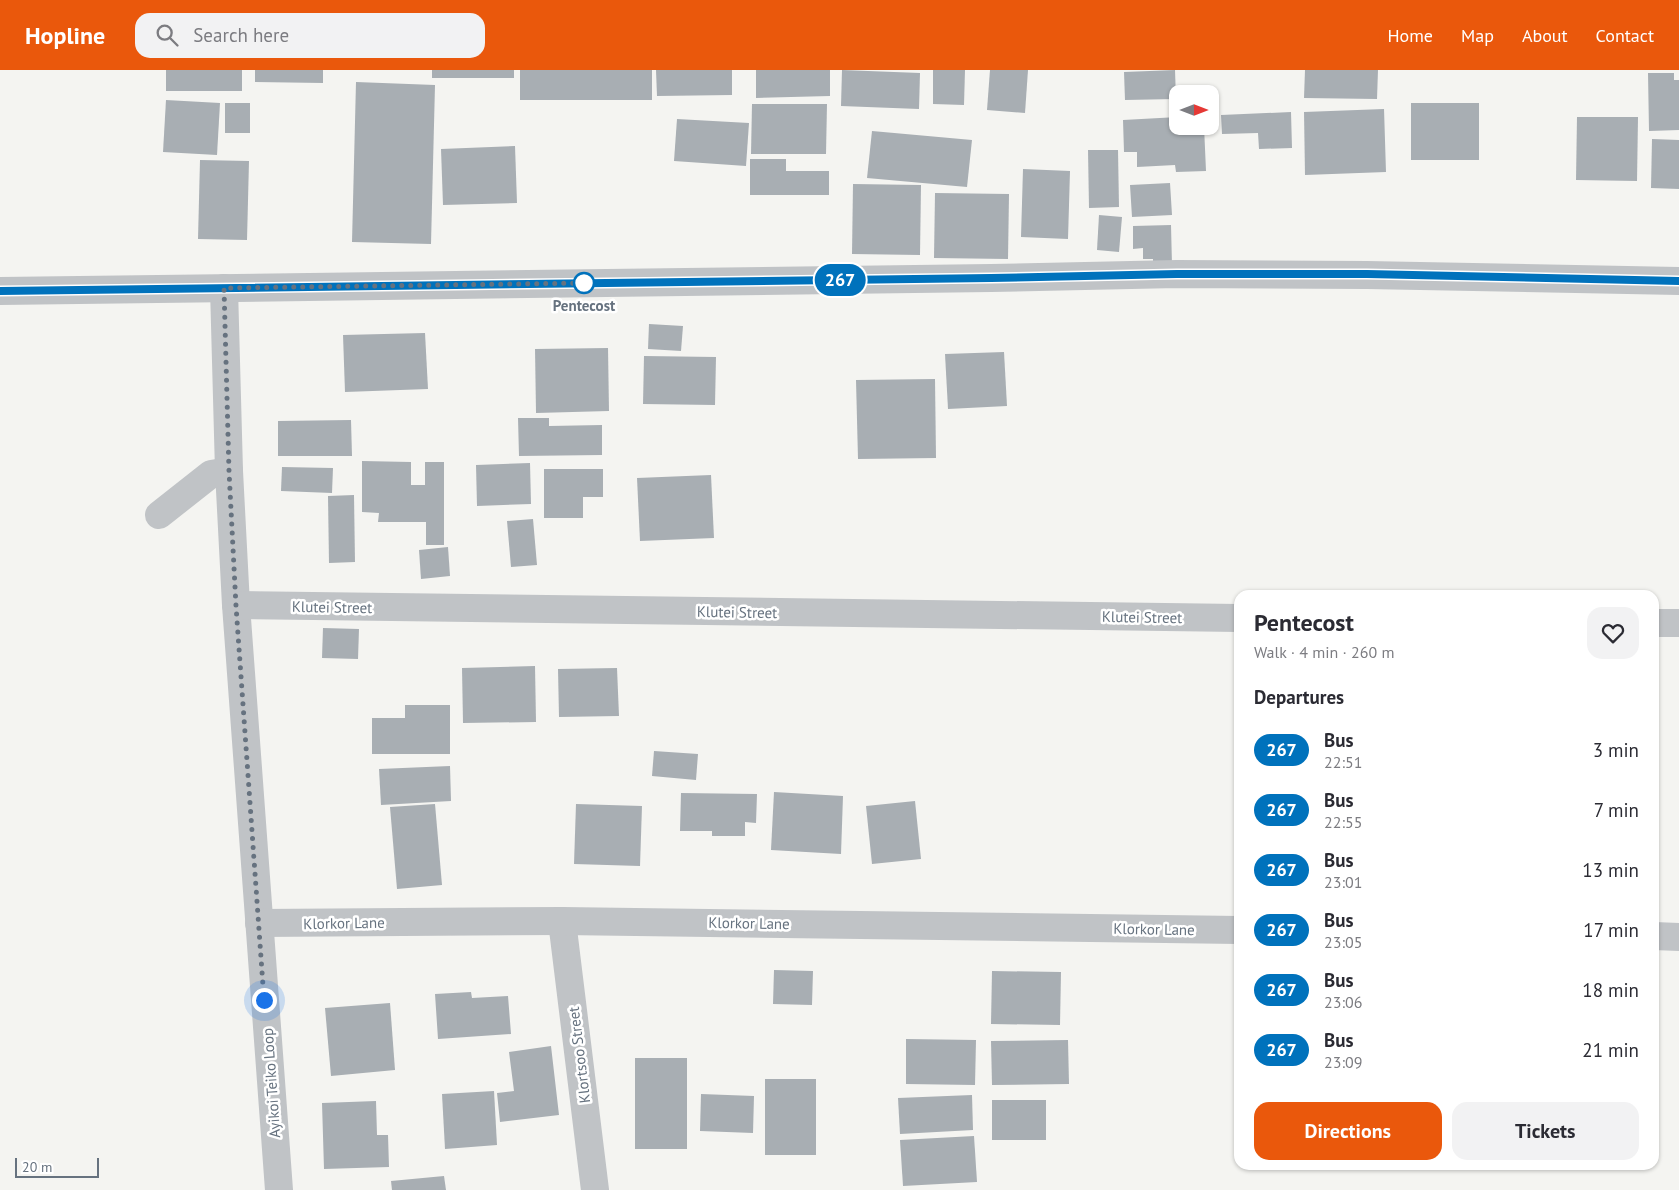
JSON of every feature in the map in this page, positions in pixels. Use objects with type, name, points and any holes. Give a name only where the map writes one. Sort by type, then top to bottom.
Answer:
[{"type":"street","points":[[0,291],[1177,274],[1367,274],[1679,280]]},
{"type":"street","name":"Ayikoi Teiko Loop","points":[[224,288],[229,471],[236,606],[279,1190]]},
{"type":"street","points":[[159,515],[211,474],[229,471]]},
{"type":"street","name":"Klutei Street","points":[[236,606],[1234,618]]},
{"type":"street","points":[[1659,623],[1679,624]]},
{"type":"street","name":"Klorkor Lane","points":[[259,923],[562,921],[1234,930]]},
{"type":"street","name":"Klortsoo Street","points":[[562,921],[595,1190]]},
{"type":"street","points":[[1659,936],[1679,937]]},
{"type":"building","points":[[166,70],[242,70],[242,91],[166,91]]},
{"type":"building","points":[[255,70],[323,70],[323,83],[255,82]]},
{"type":"building","points":[[432,70],[514,70],[514,78],[432,78]]},
{"type":"building","points":[[520,70],[652,70],[652,100],[520,100]]},
{"type":"building","points":[[656,70],[732,70],[732,95],[657,96]]},
{"type":"building","points":[[756,70],[830,70],[830,96],[756,98]]},
{"type":"building","points":[[842,70],[920,73],[919,109],[841,106]]},
{"type":"building","points":[[933,70],[965,70],[964,105],[933,104]]},
{"type":"building","points":[[990,70],[1028,70],[1025,113],[987,110]]},
{"type":"building","points":[[1175,70],[1176,85],[1169,85],[1169,99],[1125,100],[1124,72]]},
{"type":"building","points":[[1305,70],[1378,70],[1377,99],[1304,98]]},
{"type":"building","points":[[1648,73],[1674,73],[1674,80],[1679,80],[1679,130],[1649,131]]},
{"type":"building","points":[[356,82],[435,85],[431,244],[352,242]]},
{"type":"building","points":[[166,100],[220,103],[217,155],[163,152]]},
{"type":"building","points":[[225,103],[250,103],[250,133],[225,133]]},
{"type":"building","points":[[1411,103],[1479,103],[1479,160],[1411,160]]},
{"type":"building","points":[[752,104],[827,104],[826,154],[751,154]]},
{"type":"building","points":[[1384,109],[1386,172],[1305,175],[1304,112]]},
{"type":"building","points":[[1291,112],[1292,148],[1259,149],[1258,133],[1222,134],[1221,115]]},
{"type":"building","points":[[1169,117],[1169,135],[1204,135],[1206,171],[1176,172],[1175,165],[1137,167],[1137,152],[1124,152],[1123,120]]},
{"type":"building","points":[[1577,117],[1638,117],[1637,181],[1576,180]]},
{"type":"building","points":[[677,119],[749,123],[746,166],[674,161]]},
{"type":"building","points":[[872,131],[972,140],[967,187],[867,178]]},
{"type":"building","points":[[1652,139],[1679,140],[1679,189],[1651,188]]},
{"type":"building","points":[[515,146],[517,203],[443,205],[441,149]]},
{"type":"building","points":[[1088,150],[1118,150],[1119,207],[1089,208]]},
{"type":"building","points":[[750,159],[786,159],[786,171],[829,171],[829,195],[750,195]]},
{"type":"building","points":[[200,160],[249,161],[247,240],[198,239]]},
{"type":"building","points":[[1023,169],[1070,171],[1068,239],[1021,237]]},
{"type":"building","points":[[1170,183],[1172,215],[1132,217],[1130,185]]},
{"type":"building","points":[[853,184],[921,185],[920,255],[852,254]]},
{"type":"building","points":[[935,193],[1009,194],[1008,259],[934,258]]},
{"type":"building","points":[[1099,215],[1122,217],[1119,252],[1097,250]]},
{"type":"building","points":[[1171,225],[1172,265],[1153,265],[1153,259],[1143,259],[1143,248],[1133,249],[1133,226]]},
{"type":"building","points":[[649,324],[683,326],[681,351],[648,349]]},
{"type":"building","points":[[425,333],[428,389],[345,392],[343,335]]},
{"type":"building","points":[[608,348],[609,411],[536,413],[535,349]]},
{"type":"building","points":[[1004,352],[1007,406],[948,409],[945,354]]},
{"type":"building","points":[[644,356],[716,357],[715,405],[643,404]]},
{"type":"building","points":[[935,379],[936,458],[858,459],[856,380]]},
{"type":"building","points":[[518,418],[549,418],[549,426],[602,425],[602,455],[519,456]]},
{"type":"building","points":[[351,420],[352,456],[278,456],[278,421]]},
{"type":"building","points":[[362,461],[411,462],[411,485],[425,485],[425,462],[444,462],[444,545],[426,545],[426,522],[378,522],[379,513],[362,512]]},
{"type":"building","points":[[530,463],[531,504],[477,506],[476,465]]},
{"type":"building","points":[[282,467],[333,468],[332,493],[281,491]]},
{"type":"building","points":[[544,469],[603,469],[603,497],[583,497],[583,518],[544,518]]},
{"type":"building","points":[[711,475],[714,538],[640,541],[637,478]]},
{"type":"building","points":[[354,495],[355,562],[329,563],[328,496]]},
{"type":"building","points":[[533,519],[537,565],[511,567],[507,521]]},
{"type":"building","points":[[448,547],[450,576],[421,579],[419,550]]},
{"type":"building","points":[[323,628],[359,629],[358,659],[322,658]]},
{"type":"building","points":[[535,666],[536,722],[463,723],[462,668]]},
{"type":"building","points":[[617,668],[619,716],[559,717],[558,669]]},
{"type":"building","points":[[405,705],[450,705],[450,754],[372,754],[372,718],[405,718]]},
{"type":"building","points":[[654,751],[698,754],[696,780],[652,776]]},
{"type":"building","points":[[450,766],[451,801],[381,805],[379,769]]},
{"type":"building","points":[[774,792],[843,796],[841,854],[771,850]]},
{"type":"building","points":[[681,793],[757,794],[756,823],[745,822],[745,836],[712,836],[712,831],[680,831]]},
{"type":"building","points":[[915,801],[921,859],[872,864],[866,806]]},
{"type":"building","points":[[435,804],[442,885],[397,889],[390,807]]},
{"type":"building","points":[[576,804],[642,806],[640,866],[574,864]]},
{"type":"building","points":[[774,970],[813,971],[812,1005],[773,1004]]},
{"type":"building","points":[[992,971],[1061,972],[1060,1025],[991,1024]]},
{"type":"building","points":[[471,992],[472,998],[508,996],[511,1034],[438,1039],[435,994]]},
{"type":"building","points":[[390,1003],[395,1070],[331,1076],[325,1008]]},
{"type":"building","points":[[906,1039],[976,1040],[975,1085],[906,1084]]},
{"type":"building","points":[[1068,1040],[1069,1084],[992,1085],[991,1041]]},
{"type":"building","points":[[551,1046],[559,1115],[500,1122],[497,1093],[514,1091],[509,1052]]},
{"type":"building","points":[[635,1058],[687,1058],[687,1149],[635,1149]]},
{"type":"building","points":[[765,1079],[816,1079],[816,1155],[765,1155]]},
{"type":"building","points":[[494,1091],[497,1145],[445,1149],[442,1094]]},
{"type":"building","points":[[701,1094],[754,1096],[753,1133],[700,1131]]},
{"type":"building","points":[[972,1095],[973,1130],[900,1134],[898,1098]]},
{"type":"building","points":[[992,1100],[1046,1100],[1046,1140],[992,1140]]},
{"type":"building","points":[[376,1101],[377,1135],[388,1135],[389,1167],[324,1169],[322,1103]]},
{"type":"building","points":[[974,1136],[977,1182],[903,1186],[900,1140]]},
{"type":"building","points":[[444,1176],[446,1190],[392,1190],[391,1181]]},
{"type":"bus line","name":"267","points":[[0,291],[1177,274],[1367,274],[1679,281]]},
{"type":"place","name":"Pentecost","points":[[584,283]]},
{"type":"route","points":[[264,1000],[236,606],[229,471],[224,288],[584,283]]}]
